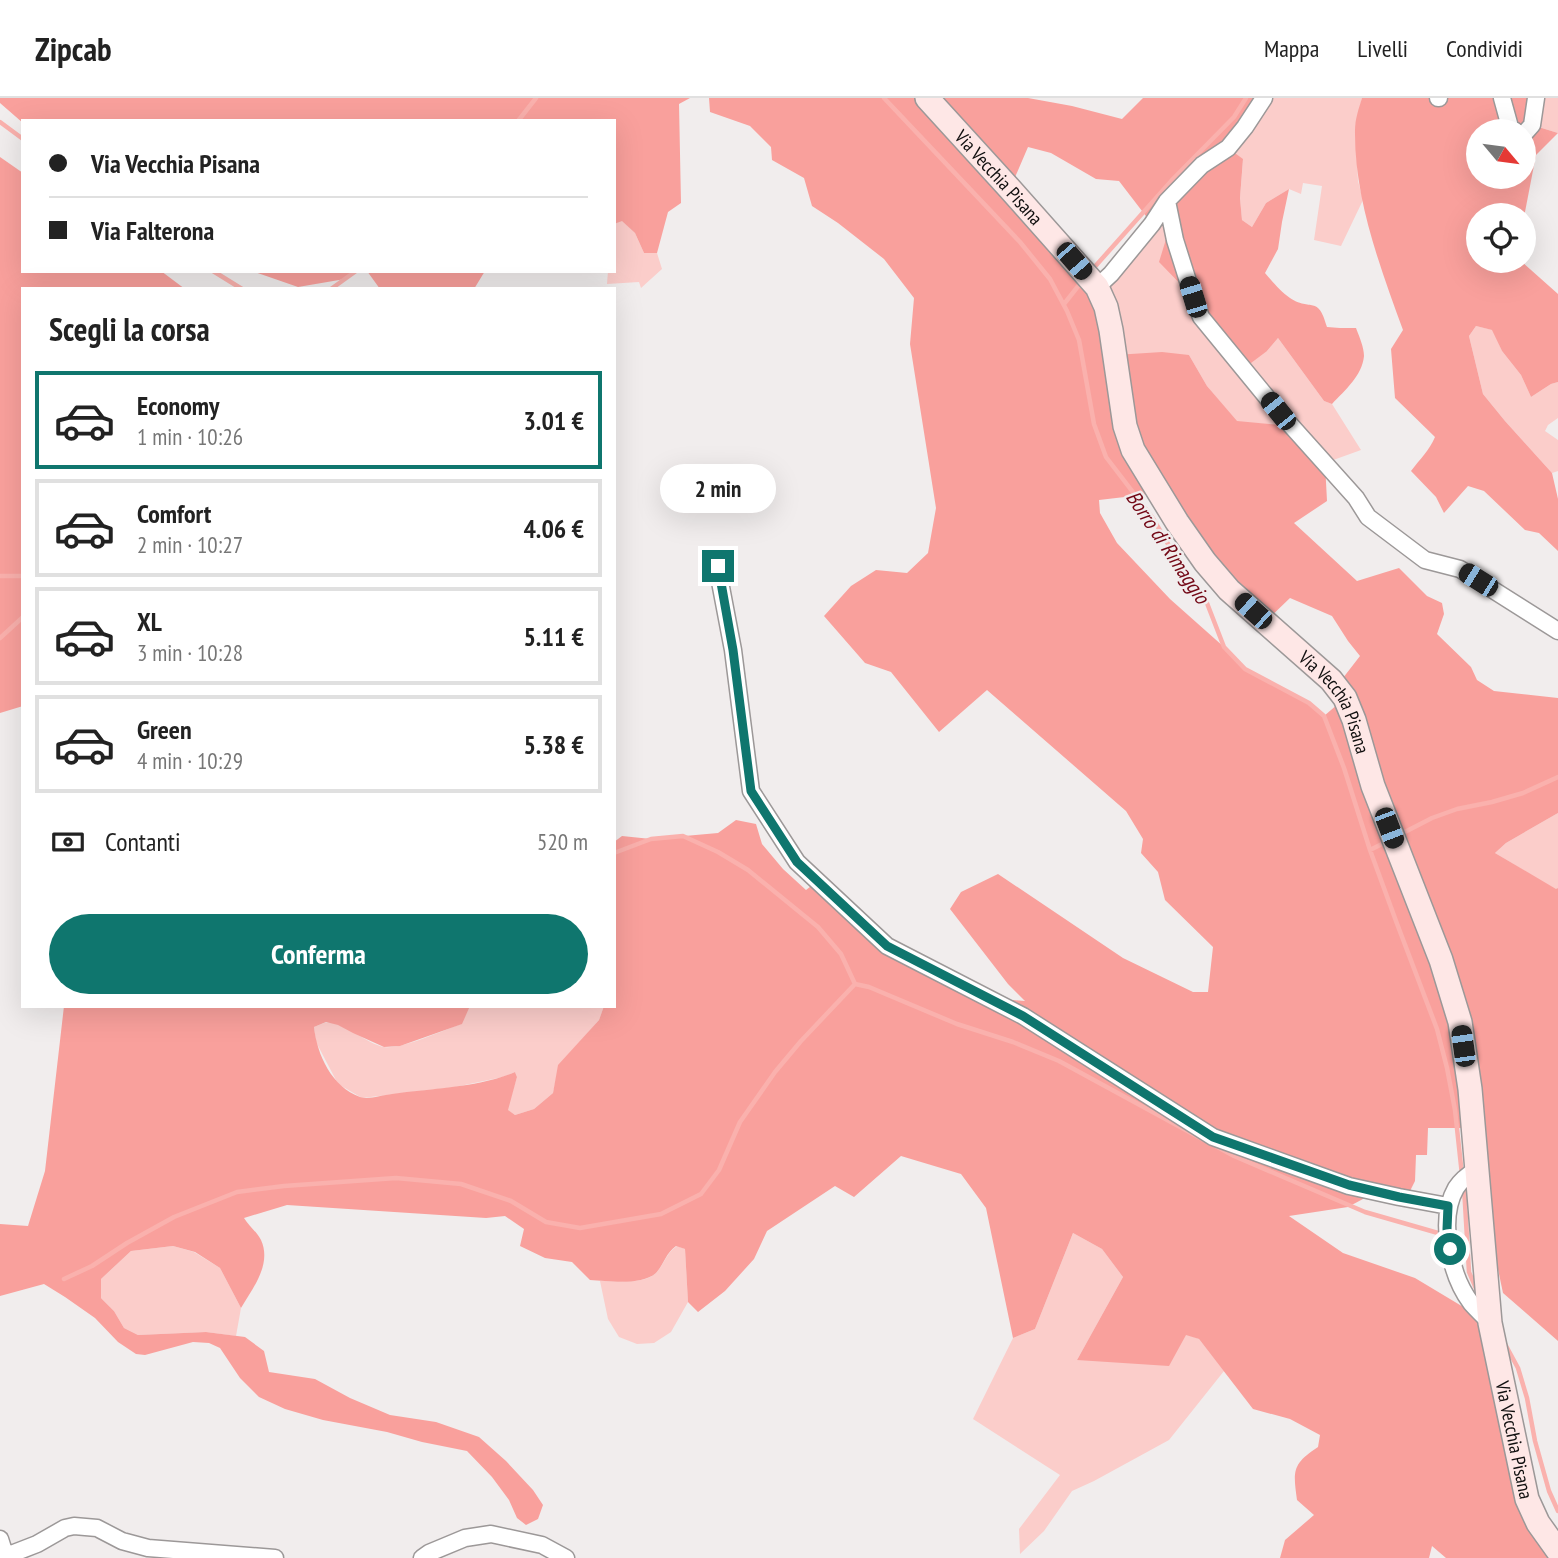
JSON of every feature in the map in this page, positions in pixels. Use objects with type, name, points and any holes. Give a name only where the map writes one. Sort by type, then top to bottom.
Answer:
[{"type":"main road","name":"Via Vecchia Pisana","points":[[927,98],[1097,287],[1106,307],[1125,426],[1133,450],[1205,562],[1229,590],[1331,680],[1345,698],[1373,786],[1441,960],[1460,1022],[1470,1089],[1490,1323],[1527,1499],[1538,1523],[1558,1551]]},
{"type":"street","points":[[1097,287],[1152,224],[1167,201],[1202,165],[1228,148],[1264,98]]},
{"type":"street","points":[[1502,98],[1508,119]]},
{"type":"street","points":[[1533,119],[1536,98]]},
{"type":"street","points":[[1167,201],[1175,240],[1201,317],[1278,411],[1356,498],[1368,517],[1425,560],[1460,569],[1558,631]]},
{"type":"street","points":[[718,566],[733,650],[751,791],[797,862],[887,946],[1023,1016],[1213,1137],[1349,1185],[1448,1206],[1457,1186],[1477,1169]]},
{"type":"street","name":"Via Vecchia Pisana","points":[[1448,1206],[1447,1229],[1454,1269],[1470,1301],[1490,1323]]},
{"type":"street","points":[[0,1539],[6,1557],[74,1526],[97,1528],[122,1541],[148,1548],[275,1558]]},
{"type":"street","points":[[422,1558],[465,1538],[491,1534],[542,1545],[566,1558]]},
{"type":"shaded area","points":[[0,98],[690,98],[679,104],[681,203],[668,212],[657,253],[644,253],[635,233],[622,221],[616,223],[616,119],[21,119],[21,121],[0,103]]},
{"type":"shaded area","points":[[709,98],[1028,98],[1122,119],[1143,98],[1264,98],[1228,148],[1243,159],[1240,198],[1242,220],[1252,227],[1266,203],[1289,189],[1278,249],[1265,273],[1290,298],[1317,307],[1327,327],[1356,328],[1363,349],[1363,363],[1356,376],[1332,404],[1324,401],[1278,338],[1267,351],[1243,369],[1193,297],[1159,262],[1167,236],[1167,202],[1152,224],[1119,181],[1096,179],[1051,153],[1028,147],[1010,189],[1097,287],[1115,355],[1162,352],[1189,355],[1207,386],[1237,421],[1291,426],[1325,463],[1327,501],[1294,523],[1357,581],[1399,568],[1427,596],[1442,603],[1444,614],[1437,634],[1471,667],[1477,680],[1494,691],[1558,698],[1558,813],[1506,843],[1495,853],[1558,888],[1558,1341],[1503,1293],[1477,1169],[1473,1128],[1428,1128],[1427,1155],[1416,1155],[1415,1181],[1406,1199],[1376,1192],[1348,1207],[1289,1216],[1343,1253],[1415,1278],[1490,1323],[1527,1499],[1558,1558],[1446,1558],[1432,1546],[1429,1558],[1280,1558],[1285,1540],[1314,1515],[1297,1500],[1295,1475],[1303,1458],[1318,1447],[1320,1435],[1290,1419],[1253,1409],[1199,1339],[1186,1335],[1169,1366],[1077,1360],[1123,1277],[1102,1249],[1073,1233],[1035,1329],[1013,1338],[986,1208],[961,1174],[901,1156],[854,1197],[835,1186],[767,1231],[754,1259],[725,1291],[698,1312],[688,1302],[685,1249],[676,1246],[656,1273],[642,1280],[590,1280],[572,1262],[545,1258],[520,1246],[524,1229],[505,1216],[486,1218],[287,1205],[244,1218],[261,1240],[264,1258],[260,1276],[241,1308],[220,1268],[195,1252],[173,1246],[131,1251],[101,1279],[101,1298],[114,1311],[124,1328],[138,1335],[206,1332],[245,1337],[264,1351],[269,1372],[315,1379],[390,1415],[436,1422],[479,1437],[506,1461],[543,1505],[538,1519],[526,1525],[517,1518],[509,1500],[492,1477],[467,1451],[323,1420],[285,1409],[259,1397],[240,1378],[220,1348],[209,1343],[193,1342],[145,1355],[136,1354],[118,1342],[95,1318],[44,1284],[0,1296],[0,1224],[28,1226],[45,1171],[64,1008],[469,1008],[462,1024],[400,1046],[384,1047],[326,1022],[314,1027],[322,1059],[328,1069],[341,1086],[360,1097],[371,1098],[470,1084],[515,1072],[517,1077],[508,1110],[515,1115],[534,1109],[553,1093],[558,1065],[599,1020],[603,1008],[616,1008],[616,840],[622,836],[651,839],[718,833],[736,820],[756,824],[762,844],[783,869],[806,890],[815,883],[904,960],[1002,999],[1025,1001],[1008,984],[950,909],[961,892],[998,874],[1123,958],[1193,992],[1208,992],[1213,947],[1165,900],[1158,872],[1141,853],[1143,839],[1126,811],[987,690],[939,732],[891,672],[865,663],[824,616],[851,586],[876,570],[907,573],[928,553],[936,508],[910,344],[914,298],[884,259],[812,206],[804,178],[772,160],[771,147],[750,126],[710,112]],"holes":[[[1159,493],[1265,622],[1290,598],[1332,616],[1360,656],[1336,687],[1345,698],[1324,716],[1309,703],[1245,669],[1170,599],[1117,543],[1100,513],[1099,500]]]},
{"type":"shaded area","points":[[1264,98],[1362,98],[1355,127],[1358,181],[1363,200],[1341,246],[1314,240],[1322,186],[1303,183],[1301,194],[1289,189],[1266,203],[1252,227],[1242,220],[1240,198],[1243,160],[1228,148]]},
{"type":"shaded area","points":[[1362,98],[1536,98],[1533,119],[1466,119],[1466,189],[1529,189],[1527,203],[1466,203],[1466,273],[1534,273],[1558,294],[1558,382],[1531,397],[1521,375],[1502,351],[1492,330],[1476,326],[1469,336],[1483,394],[1552,473],[1558,499],[1558,551],[1539,533],[1525,530],[1484,491],[1468,486],[1444,513],[1436,497],[1411,471],[1435,437],[1395,398],[1391,349],[1403,330],[1364,207],[1356,156],[1356,118]]},
{"type":"shaded area","points":[[1536,98],[1558,98],[1558,133],[1536,126],[1536,119],[1533,119]]},
{"type":"shaded area","points":[[1536,126],[1558,133],[1536,155]]},
{"type":"shaded area","points":[[0,157],[21,172],[21,273],[164,273],[182,287],[21,287],[21,707],[0,713]]},
{"type":"shaded area","points":[[1167,201],[1267,351],[1278,338],[1324,401],[1332,404],[1361,450],[1325,463],[1291,426],[1237,422],[1207,386],[1189,355],[1115,356],[1097,287]]},
{"type":"shaded area","points":[[622,220],[635,233],[644,253],[657,253],[662,269],[641,288],[639,282],[607,284],[608,273],[616,273],[616,223]]},
{"type":"shaded area","points":[[258,273],[353,273],[345,279],[298,287]]},
{"type":"shaded area","points":[[368,273],[484,273],[475,287],[379,287]]},
{"type":"shaded area","points":[[1476,326],[1493,330],[1502,351],[1521,375],[1531,397],[1558,382],[1558,418],[1548,425],[1545,431],[1558,440],[1558,471],[1552,473],[1483,394],[1469,336]]},
{"type":"shaded area","points":[[1558,813],[1556,890],[1495,853],[1506,843]]},
{"type":"shaded area","points":[[469,1008],[603,1008],[599,1020],[559,1065],[553,1093],[534,1109],[515,1115],[507,1110],[517,1077],[515,1072],[455,1087],[362,1098],[338,1084],[316,1042],[314,1027],[331,1023],[377,1045],[391,1047],[461,1024]]},
{"type":"shaded area","points":[[1073,1233],[1102,1249],[1123,1277],[1077,1360],[1186,1334],[1199,1339],[1224,1371],[1169,1440],[1072,1491],[1044,1531],[1020,1554],[1019,1529],[1060,1475],[973,1419],[1013,1338],[1035,1329]]},
{"type":"shaded area","points":[[173,1246],[194,1252],[220,1268],[241,1308],[236,1336],[206,1332],[138,1335],[124,1328],[114,1311],[101,1298],[101,1279],[131,1251]]},
{"type":"shaded area","points":[[677,1246],[685,1249],[688,1302],[671,1332],[654,1343],[637,1344],[619,1337],[608,1319],[600,1281],[629,1282],[650,1277]]},
{"type":"waterway","points":[[520,119],[536,98]]},
{"type":"waterway","name":"Borro di Rimaggio","points":[[884,98],[1020,242],[1050,279],[1079,340],[1094,424],[1106,457],[1152,517],[1186,574],[1205,598],[1224,647],[1245,669],[1309,703],[1324,716],[1370,850],[1437,1029],[1455,1110],[1462,1175]]},
{"type":"waterway","points":[[1091,271],[1173,179],[1234,117],[1246,98]]},
{"type":"waterway","points":[[0,122],[21,138]]},
{"type":"waterway","points":[[216,273],[239,287]]},
{"type":"waterway","points":[[334,287],[353,273]]},
{"type":"waterway","points":[[1064,304],[1083,280]]},
{"type":"waterway","points":[[0,576],[21,576]]},
{"type":"waterway","points":[[0,638],[21,619]]},
{"type":"waterway","points":[[1399,835],[1432,818],[1523,793],[1558,777]]},
{"type":"waterway","points":[[616,852],[651,839],[683,836],[718,852],[748,870],[818,927],[841,954],[855,984]]},
{"type":"waterway","points":[[1370,850],[1388,841]]},
{"type":"waterway","points":[[855,984],[869,987],[957,1024],[1013,1042],[1059,1061],[1204,1140]]},
{"type":"waterway","points":[[64,1279],[92,1266],[174,1217],[237,1192],[284,1186],[396,1178],[461,1184],[511,1201],[546,1222],[580,1228],[661,1214],[701,1194],[719,1170],[740,1122],[775,1072],[855,984]]},
{"type":"waterway","points":[[1212,1144],[1365,1212],[1445,1235]]},
{"type":"waterway","name":"Borro di Rimaggio","points":[[1464,1187],[1469,1272],[1477,1291]]},
{"type":"waterway","name":"Borro di Rimaggio","points":[[1505,1344],[1518,1368],[1535,1441],[1549,1491],[1558,1511]]},
{"type":"route","points":[[718,566],[733,650],[751,791],[797,862],[887,946],[1023,1016],[1213,1137],[1349,1185],[1448,1206],[1450,1249]]}]
